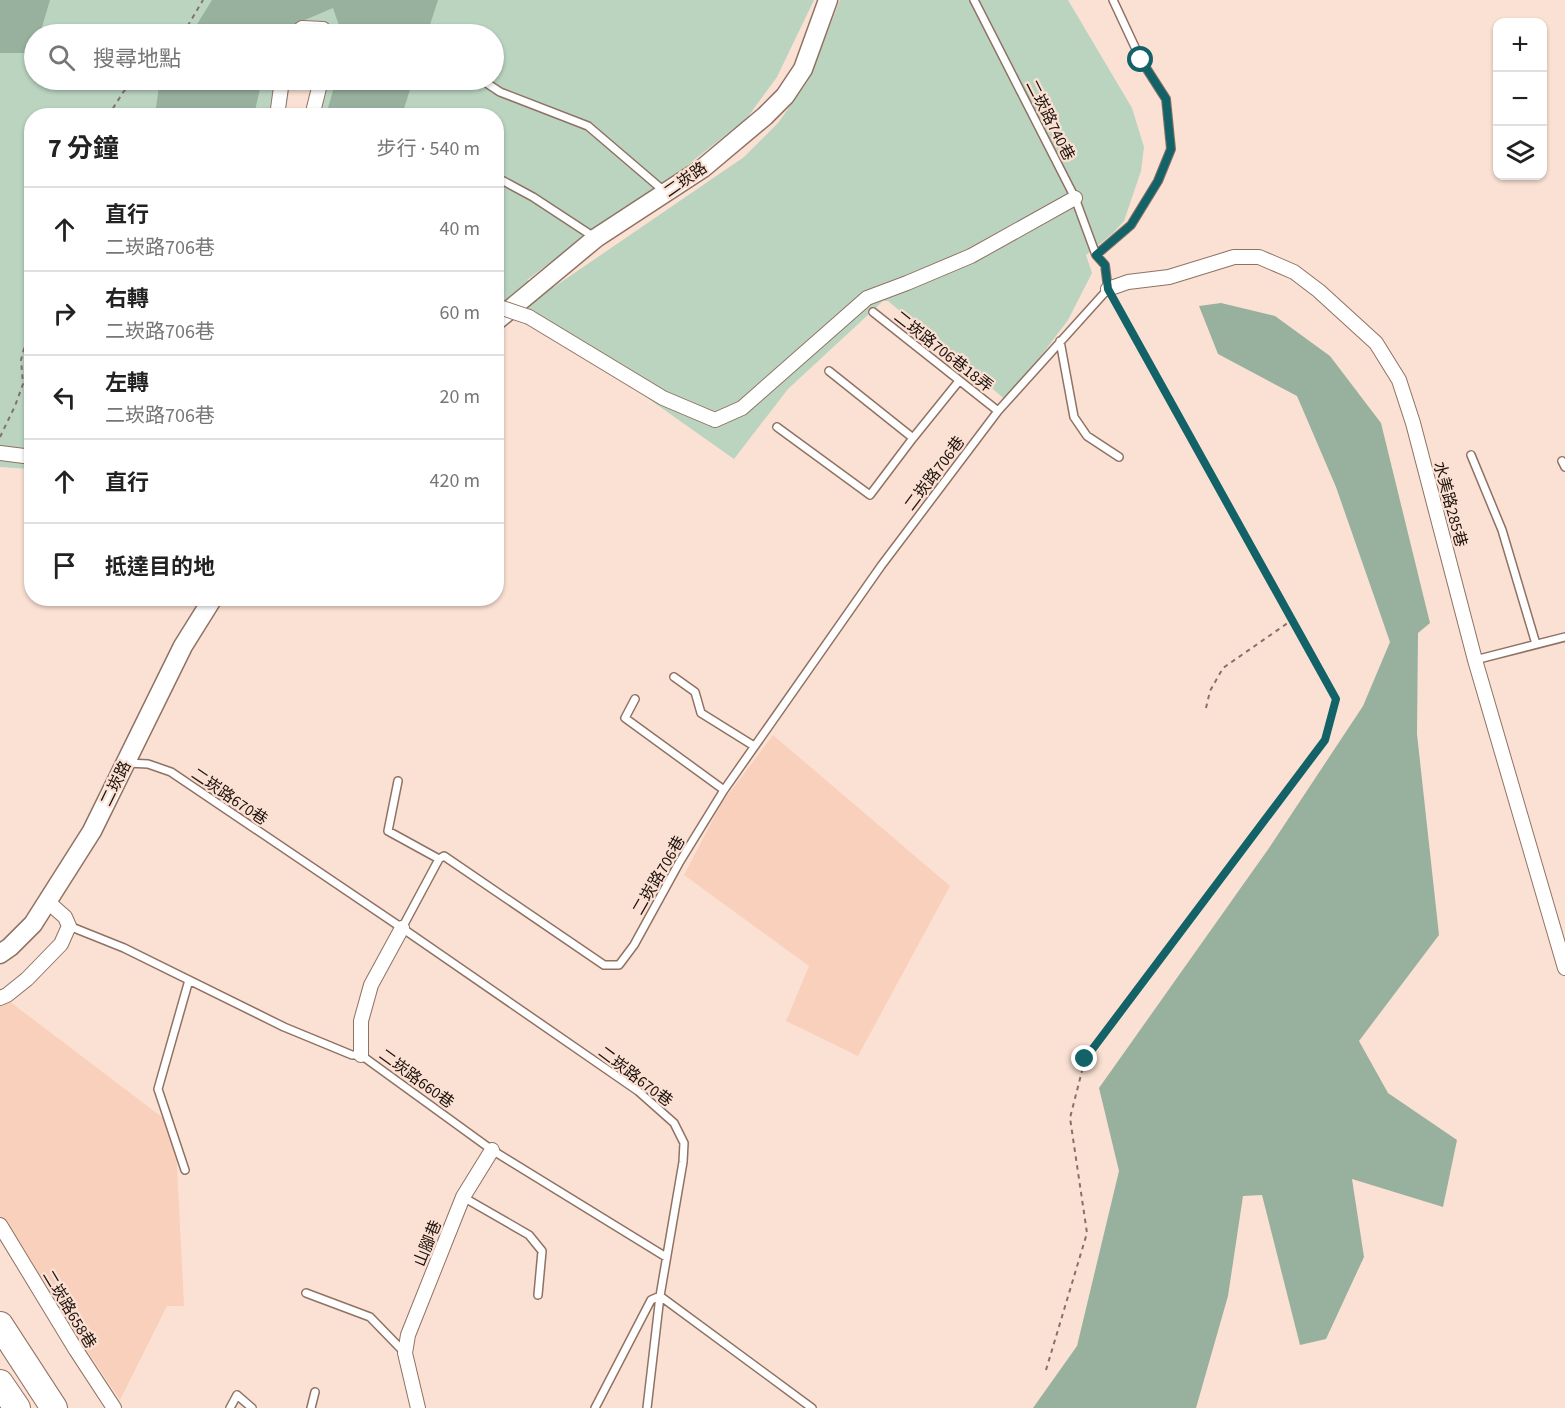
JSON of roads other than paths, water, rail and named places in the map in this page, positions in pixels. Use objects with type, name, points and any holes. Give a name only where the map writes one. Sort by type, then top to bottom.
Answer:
[{"type":"highway","points":[[0,1325],[54,1408]]},
{"type":"highway","points":[[0,1383],[18,1408]]},
{"type":"street","name":"二崁路","points":[[504,314],[596,238],[703,168],[765,116],[785,96],[803,69],[828,0]]},
{"type":"street","points":[[278,108],[281,90]]},
{"type":"street","points":[[314,108],[318,90]]},
{"type":"street","points":[[504,309],[529,317],[663,398],[715,420],[742,408],[867,298],[971,256],[1075,198]]},
{"type":"street","name":"水美路285巷","points":[[1108,289],[1128,282],[1169,277],[1234,257],[1259,257],[1294,272],[1319,291],[1376,344],[1399,380],[1413,423],[1475,660],[1564,962]]},
{"type":"street","points":[[0,453],[24,456]]},
{"type":"street","name":"二崁路","points":[[0,954],[33,924],[92,831],[183,646],[208,606]]},
{"type":"street","points":[[0,999],[27,979],[61,944],[69,926],[65,917],[48,902]]},
{"type":"street","points":[[362,1055],[361,1021],[371,985],[402,928]]},
{"type":"street","name":"山腳巷","points":[[418,1408],[405,1353],[408,1335],[463,1197],[492,1150]]},
{"type":"street","name":"二崁路658巷","points":[[0,1225],[114,1408]]},
{"type":"lane","name":"二崁路740巷","points":[[974,0],[1075,198],[1096,255]]},
{"type":"lane","points":[[1108,289],[1105,265],[1096,255],[1131,225],[1158,181],[1171,149],[1166,99],[1141,60],[1113,0]]},
{"type":"lane","points":[[497,90],[588,126],[666,192]]},
{"type":"lane","points":[[504,181],[533,197],[596,238]]},
{"type":"lane","name":"二崁路706巷","points":[[439,859],[444,856],[604,965],[619,965],[634,945],[679,863],[724,790],[881,566],[998,411],[1108,289]]},
{"type":"lane","name":"二崁路706巷18弄","points":[[873,312],[998,411]]},
{"type":"lane","points":[[1060,340],[1074,417],[1088,436],[1119,457]]},
{"type":"lane","points":[[829,371],[913,438]]},
{"type":"lane","points":[[777,427],[870,495],[959,381]]},
{"type":"lane","points":[[1471,455],[1503,530],[1536,644]]},
{"type":"lane","points":[[1475,660],[1565,637]]},
{"type":"lane","points":[[674,677],[695,692],[701,713],[754,746]]},
{"type":"lane","points":[[635,699],[625,718],[724,790]]},
{"type":"lane","name":"二崁路670巷","points":[[125,763],[148,764],[171,772],[638,1091],[674,1123],[684,1143],[660,1296],[647,1408]]},
{"type":"lane","points":[[398,781],[387,831],[439,859],[402,928]]},
{"type":"lane","name":"二崁路660巷","points":[[69,926],[124,948],[284,1027],[352,1055],[362,1055],[492,1150],[666,1257]]},
{"type":"lane","points":[[186,1170],[158,1089],[189,980]]},
{"type":"lane","points":[[463,1197],[529,1235],[542,1251],[538,1295]]},
{"type":"lane","points":[[306,1293],[370,1317],[405,1353]]},
{"type":"lane","points":[[595,1408],[651,1300],[660,1296],[812,1408]]},
{"type":"lane","points":[[310,1408],[315,1392]]},
{"type":"lane","points":[[230,1408],[237,1395],[252,1408]]}]
